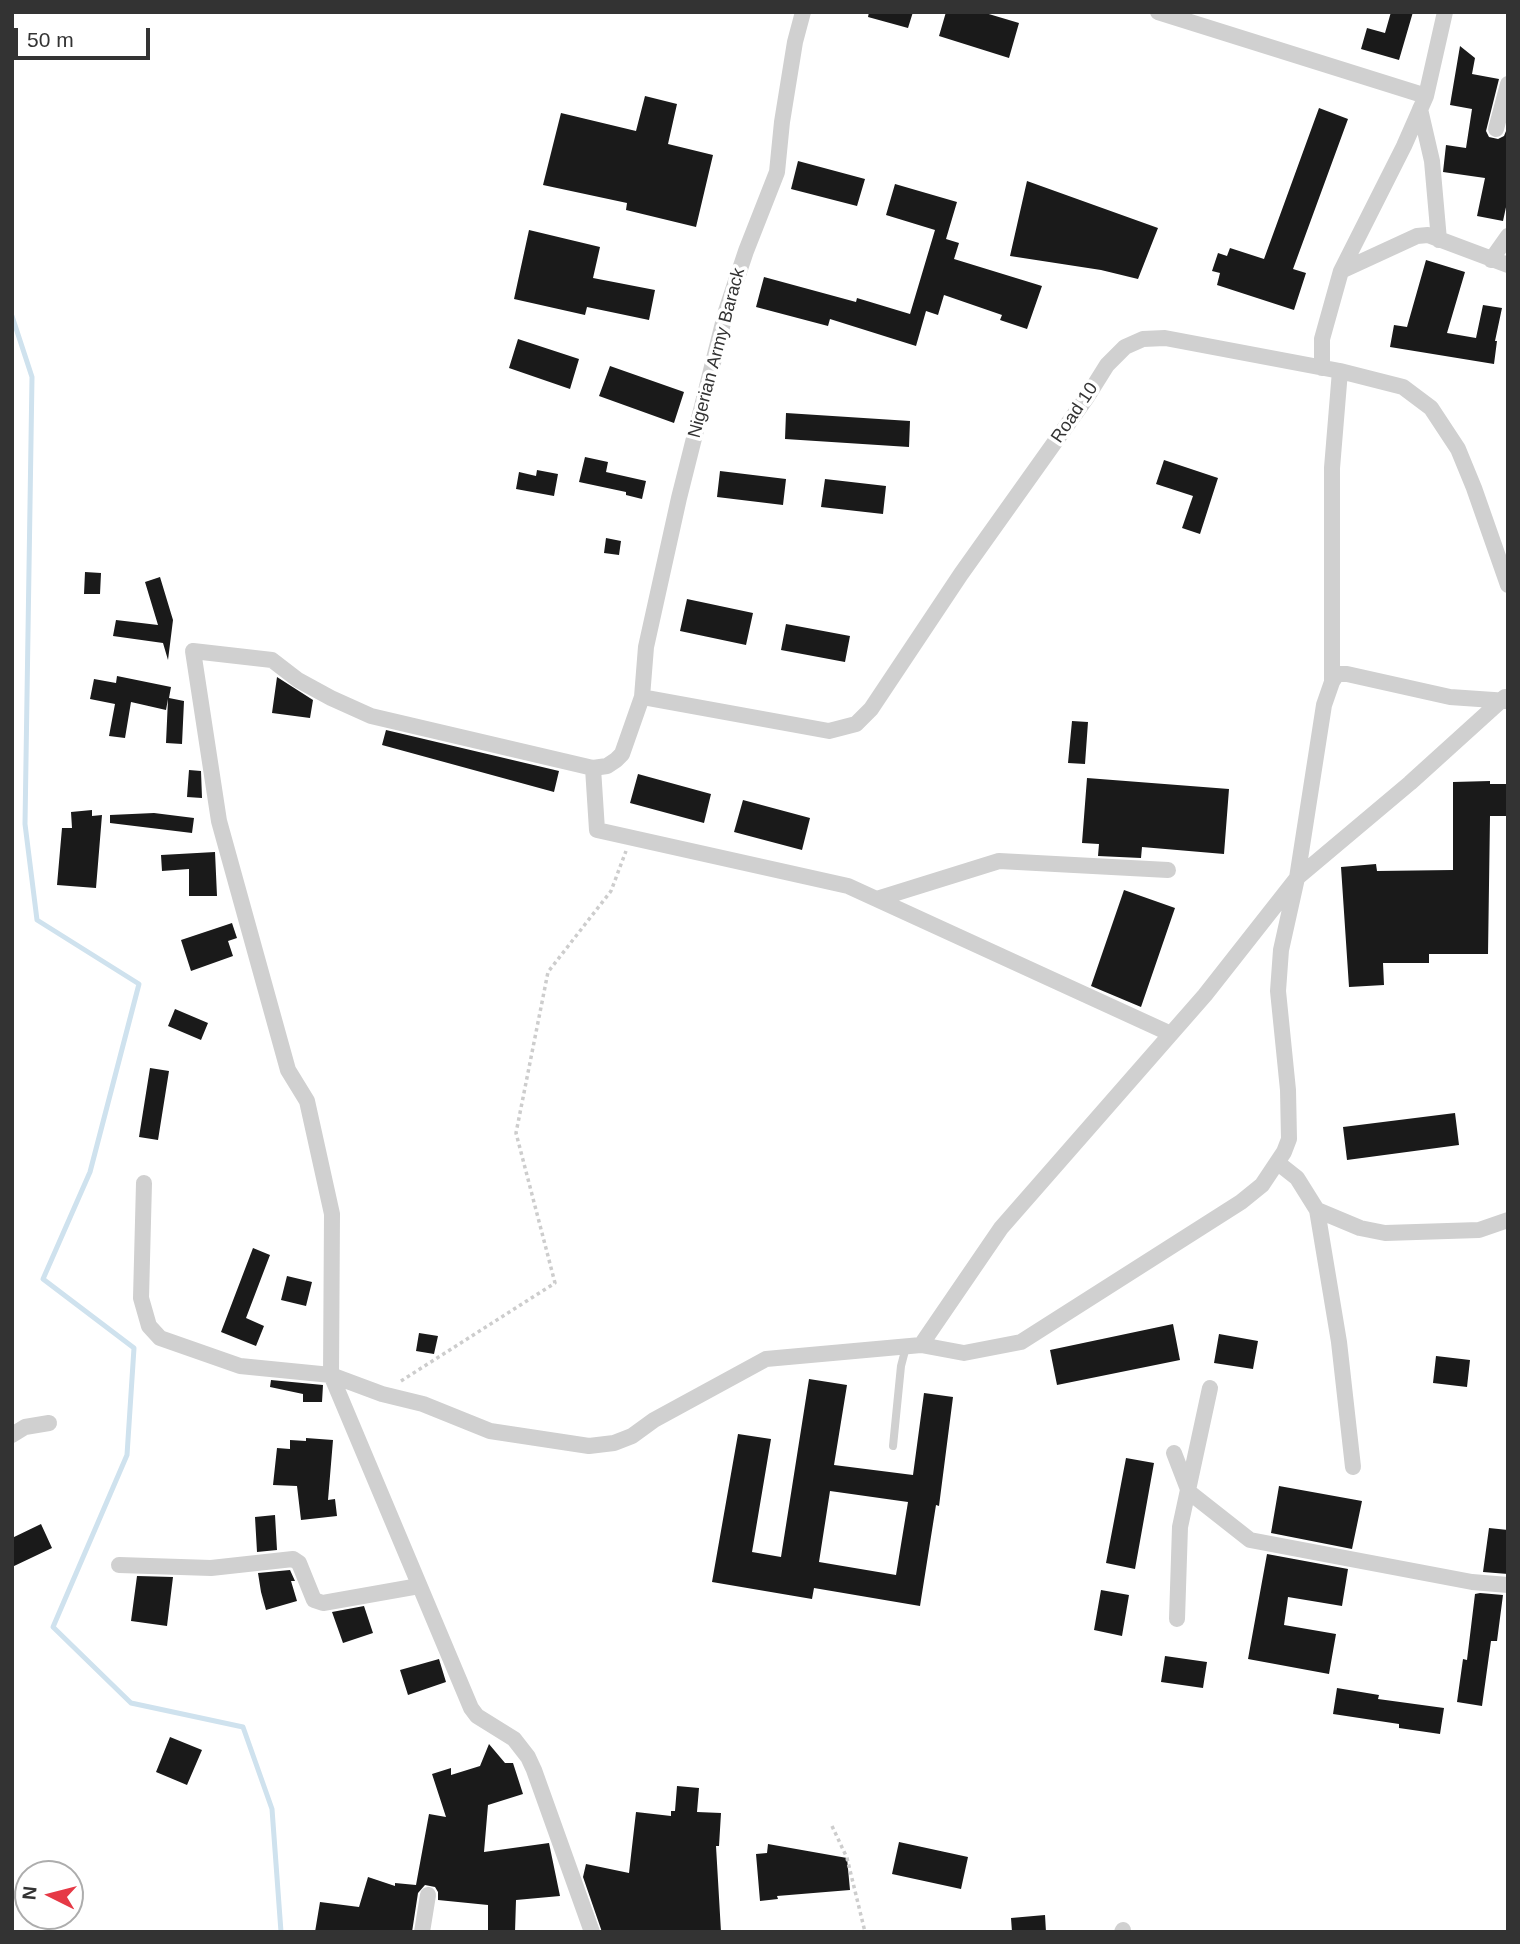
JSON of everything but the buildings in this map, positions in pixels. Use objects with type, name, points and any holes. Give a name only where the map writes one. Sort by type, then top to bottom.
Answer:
[{"type":"street","name":"Nigerian Army Barack","points":[[593,768],[607,766],[622,754],[642,697],[646,646],[722,323],[777,172],[795,42],[803,12]]},
{"type":"street","points":[[1158,12],[1423,102]]},
{"type":"street","points":[[1322,368],[1322,339],[1341,271],[1423,102],[1445,12]]},
{"type":"street","points":[[1496,129],[1508,84]]},
{"type":"street","points":[[1423,102],[1432,161],[1438,240]]},
{"type":"street","points":[[1341,271],[1417,236],[1428,235],[1508,265]]},
{"type":"street","points":[[1491,260],[1508,236]]},
{"type":"street","name":"Road 10","points":[[642,697],[829,731],[856,724],[871,709],[961,574],[1115,354],[1125,346],[1143,339],[1165,338],[1340,371],[1403,387],[1431,408],[1458,449],[1508,586]]},
{"type":"street","points":[[1332,682],[1332,468],[1340,371]]},
{"type":"street","points":[[592,1932],[528,1756],[514,1739],[477,1716],[471,1708],[331,1375],[332,1214],[307,1101],[288,1070],[219,821],[193,651],[272,660],[298,680],[371,716],[593,768],[597,830],[848,886],[1171,1034]]},
{"type":"street","points":[[144,1183],[141,1298],[149,1326],[154,1333],[191,1350],[240,1366],[331,1375],[382,1394],[423,1404],[490,1431],[589,1446],[614,1443],[632,1436],[654,1420],[766,1359],[914,1346],[964,1353],[1021,1342],[1241,1202],[1262,1185],[1278,1163],[1289,1139],[1289,1090],[1278,991],[1281,950],[1297,878],[1324,705],[1337,674],[1450,697],[1506,698]]},
{"type":"street","points":[[914,1346],[1001,1228],[1205,995],[1297,878],[1506,698]]},
{"type":"street","points":[[877,899],[999,861],[1167,870]]},
{"type":"street","points":[[1278,1163],[1297,1178],[1317,1210],[1339,1342],[1353,1467]]},
{"type":"street","points":[[1317,1210],[1360,1228],[1385,1233],[1479,1230],[1508,1220]]},
{"type":"street","points":[[1177,1619],[1178,1539],[1210,1388]]},
{"type":"street","points":[[12,1435],[25,1427],[49,1423]]},
{"type":"street","points":[[1174,1453],[1189,1492],[1244,1536],[1259,1544],[1508,1586]]},
{"type":"street","points":[[119,1565],[211,1567],[293,1559],[299,1563],[314,1600],[323,1603],[419,1586]]},
{"type":"street","points":[[422,1932],[428,1895]]},
{"type":"lane","points":[[893,1446],[901,1366],[914,1346]]},
{"type":"path","points":[[382,1394],[555,1283],[516,1133],[548,972],[611,891],[631,838]]},
{"type":"path","points":[[832,1826],[847,1858],[864,1932]]},
{"type":"waterway","points":[[12,316],[32,377],[25,824],[37,920],[139,984],[90,1172],[43,1279],[134,1348],[127,1455],[53,1627],[131,1703],[243,1727],[272,1809],[281,1932]]}]
